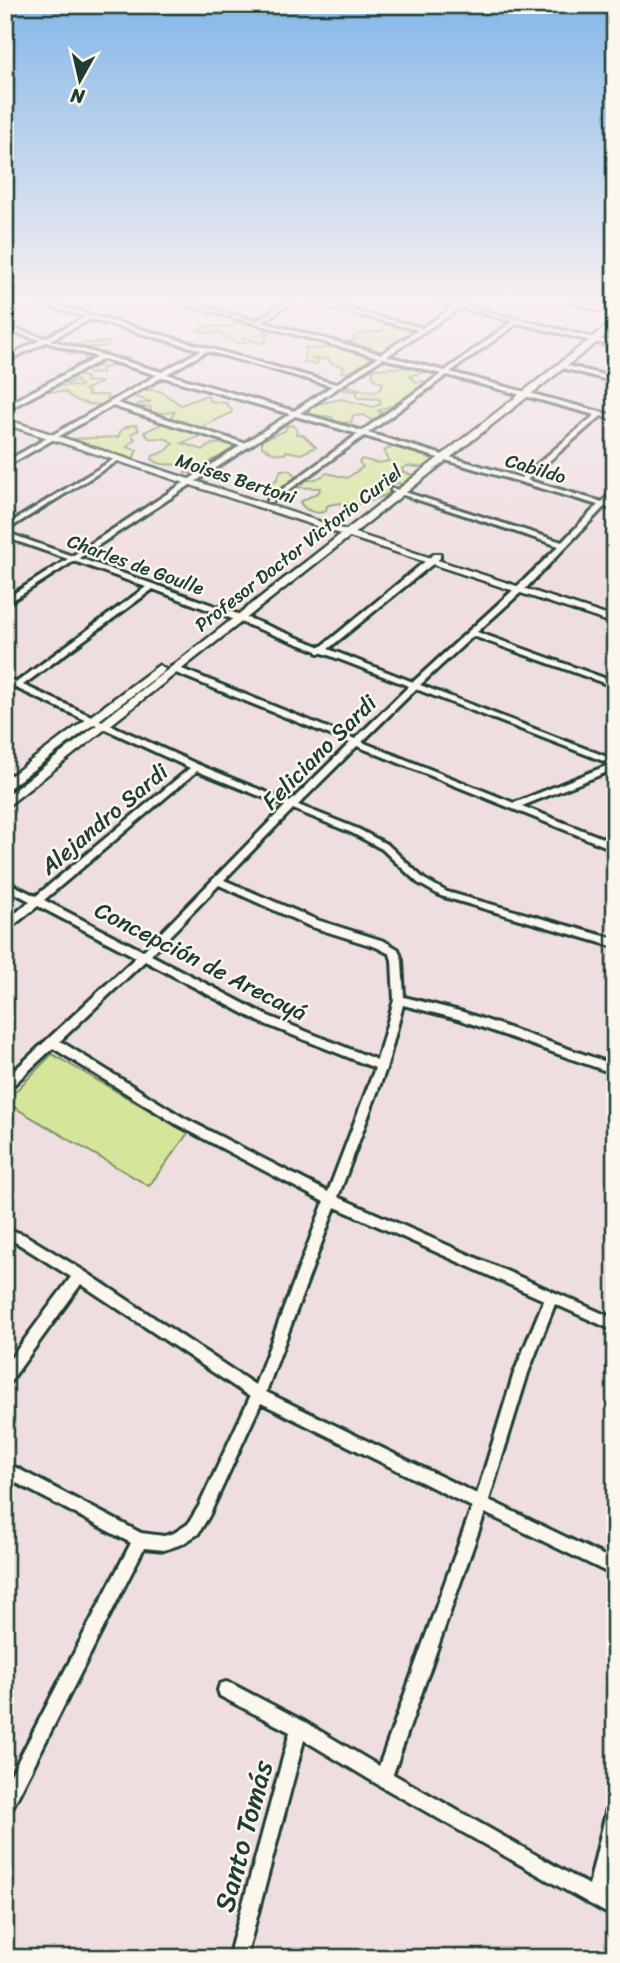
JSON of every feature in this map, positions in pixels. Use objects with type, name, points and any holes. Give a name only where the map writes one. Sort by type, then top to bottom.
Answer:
[{"type":"main road","name":"Profesor Doctor Victorio Curiel","points":[[5,804],[99,723],[521,394]]},
{"type":"main road","name":"Profesor Doctor Victorio Curiel","points":[[9,780],[99,723],[174,670],[236,617]]},
{"type":"street","points":[[5,412],[37,394]]},
{"type":"street","points":[[5,465],[131,394]]},
{"type":"street","name":"Cabildo","points":[[227,394],[615,508]]},
{"type":"street","points":[[5,603],[325,394]]},
{"type":"street","points":[[270,501],[419,394]]},
{"type":"street","points":[[524,394],[615,418]]},
{"type":"street","points":[[113,404],[246,446]]},
{"type":"street","name":"Moises Bertoni","points":[[5,412],[118,459],[270,501],[348,530]]},
{"type":"street","points":[[522,481],[600,414]]},
{"type":"street","name":"Moises Bertoni","points":[[5,421],[57,435],[434,559],[615,615]]},
{"type":"street","points":[[5,531],[118,459]]},
{"type":"street","points":[[396,491],[561,544]]},
{"type":"street","name":"Feliciano Sardi","points":[[5,1086],[144,956],[291,806],[521,587],[615,492]]},
{"type":"street","name":"Charles de Goulle","points":[[5,531],[236,617],[615,765]]},
{"type":"street","points":[[321,651],[434,559]]},
{"type":"street","points":[[18,685],[152,586]]},
{"type":"street","name":"Moises Bertoni","points":[[521,587],[615,621]]},
{"type":"street","points":[[602,617],[615,615]]},
{"type":"street","points":[[472,633],[615,685]]},
{"type":"street","points":[[174,670],[615,846]]},
{"type":"street","points":[[5,680],[196,767],[355,831],[385,847],[421,881],[444,894],[615,943]]},
{"type":"street","points":[[516,805],[615,765]]},
{"type":"street","name":"Alejandro Sardi","points":[[5,928],[196,767]]},
{"type":"street","points":[[5,1469],[140,1540],[164,1543],[193,1528],[258,1395],[381,1066],[399,1000],[397,960],[394,952],[380,944],[313,923],[218,881]]},
{"type":"street","name":"Concepción de Arecayá","points":[[5,884],[285,1029],[381,1066]]},
{"type":"street","points":[[399,1000],[459,1015],[615,1070]]},
{"type":"street","points":[[53,1042],[180,1121],[330,1199],[615,1325]]},
{"type":"street","points":[[5,1233],[21,1239],[80,1275],[258,1395],[480,1506],[615,1569]]},
{"type":"street","points":[[5,1377],[80,1275]]},
{"type":"street","points":[[383,1778],[480,1506],[521,1373],[551,1297]]},
{"type":"street","points":[[5,1804],[140,1540]]},
{"type":"street","points":[[226,1690],[299,1728],[615,1909]]},
{"type":"street","name":"Santo Tomás","points":[[237,1958],[299,1728]]},
{"type":"street","points":[[595,1898],[615,1808]]},
{"type":"green space","points":[[132,394],[164,394],[181,405],[207,395],[210,401],[226,403],[232,410],[231,413],[202,427],[201,436],[182,443],[203,450],[212,444],[228,443],[234,448],[228,454],[212,460],[200,473],[185,473],[186,467],[156,462],[152,459],[153,456],[166,451],[173,444],[167,439],[149,438],[144,432],[168,421],[175,412],[151,414],[150,407],[136,407],[138,404],[151,402]]},
{"type":"green space","points":[[427,394],[378,411],[390,415],[372,421],[364,415],[353,416],[351,422],[337,424],[332,417],[311,415],[309,412],[312,405],[342,399],[373,407],[381,404],[379,399],[358,398],[356,395]]},
{"type":"green space","points":[[69,395],[107,395],[108,402],[98,405],[85,403]]},
{"type":"green space","points":[[136,425],[139,430],[131,434],[135,439],[127,447],[137,450],[133,459],[84,445],[73,439],[118,437],[122,429]]},
{"type":"green space","points":[[292,425],[297,429],[296,434],[303,435],[316,447],[301,454],[286,451],[285,454],[273,453],[262,447],[262,440],[285,431],[287,426]]},
{"type":"green space","points":[[409,444],[412,451],[445,458],[428,468],[407,466],[402,469],[403,472],[416,476],[405,487],[399,483],[391,484],[395,490],[367,503],[332,504],[327,506],[326,511],[315,512],[305,508],[300,502],[319,492],[320,488],[283,487],[274,497],[262,494],[263,489],[277,479],[281,470],[290,470],[298,478],[307,480],[327,473],[347,478],[363,467],[359,462],[362,459],[378,463],[389,461],[384,451],[397,445]]},
{"type":"green space","points":[[52,1054],[188,1133],[149,1186],[5,1102]]}]
